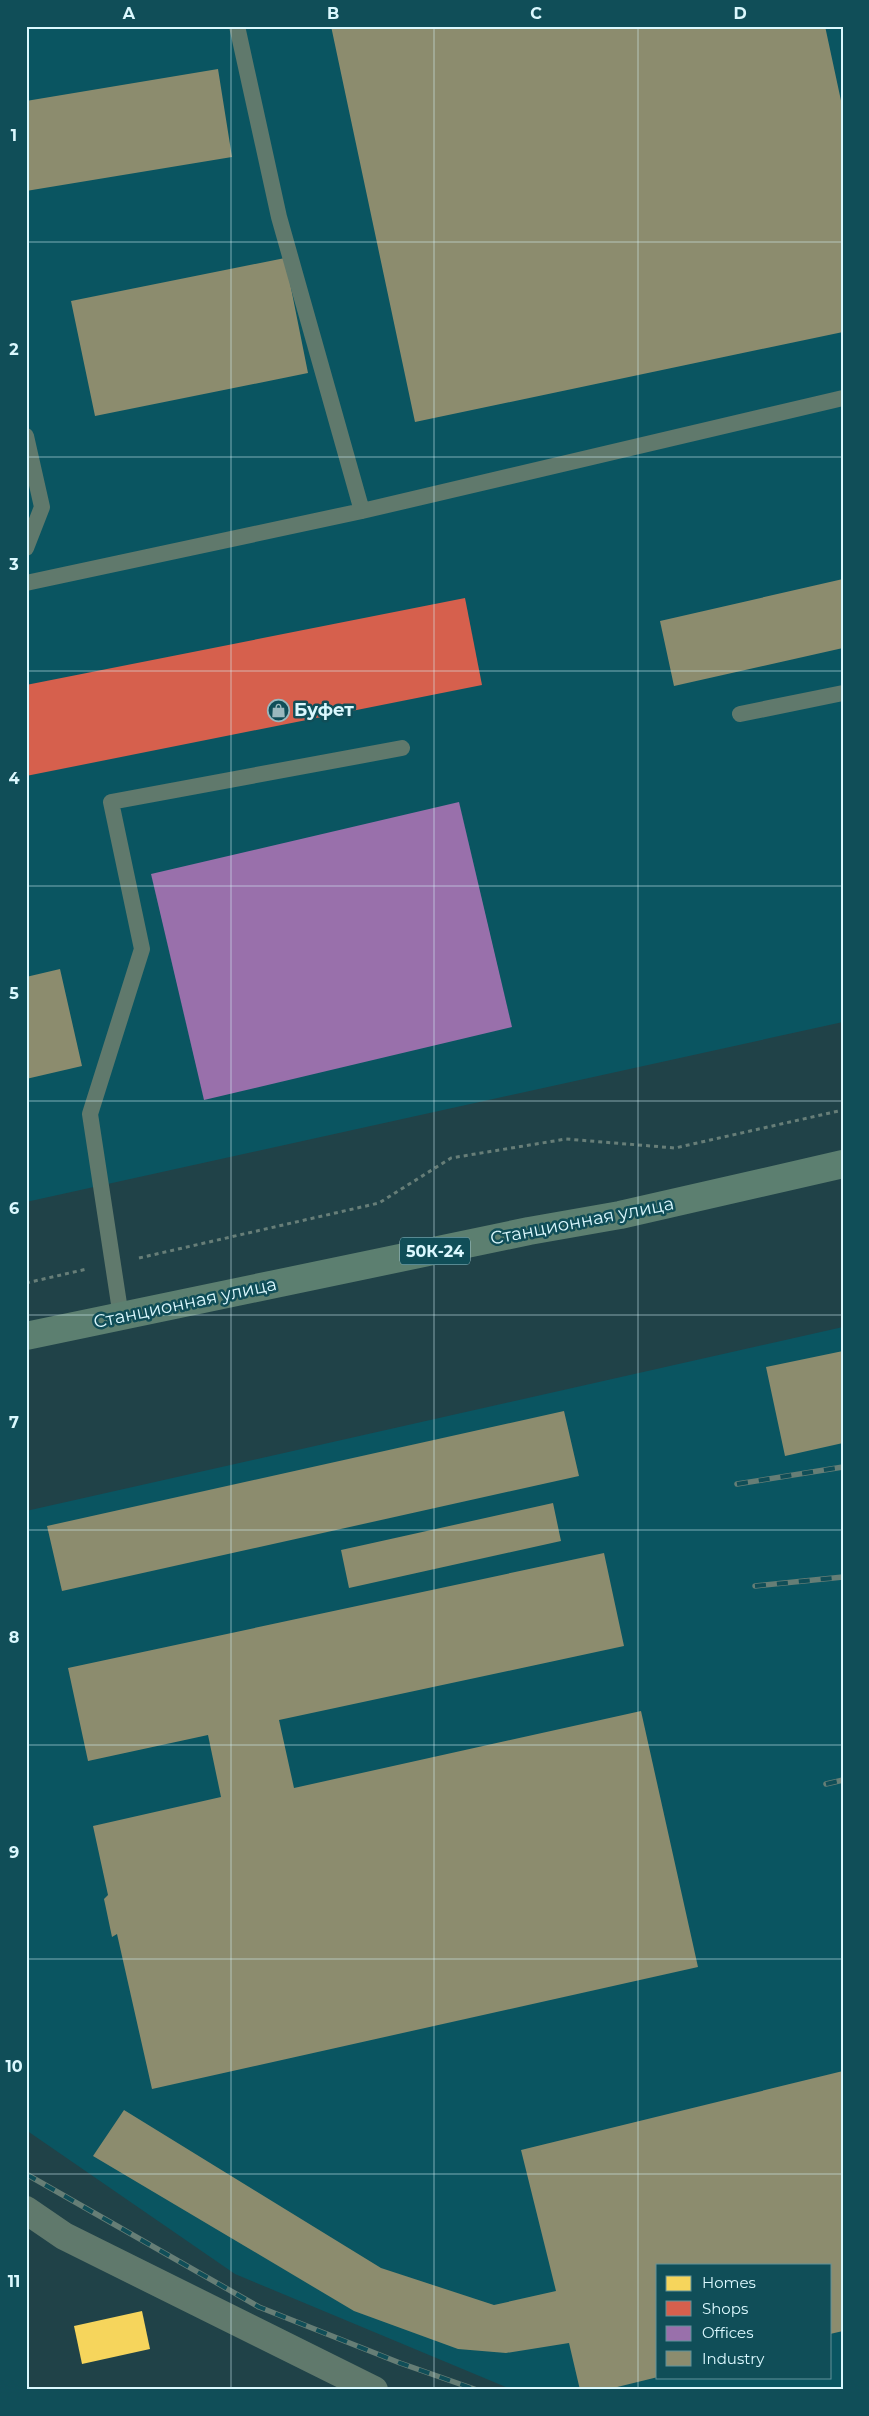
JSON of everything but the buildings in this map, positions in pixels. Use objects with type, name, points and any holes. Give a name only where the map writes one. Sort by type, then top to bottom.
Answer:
[{"type":"main road","name":"Станционная улица","points":[[26,1336],[529,1231],[620,1216],[843,1164]]},
{"type":"street","points":[[26,2210],[64,2236],[374,2390]]},
{"type":"lane","points":[[237,26],[279,217],[362,511]]},
{"type":"lane","points":[[26,583],[362,511],[843,398]]},
{"type":"lane","points":[[26,436],[42,507],[26,548]]},
{"type":"lane","points":[[740,714],[843,693]]},
{"type":"lane","points":[[121,1317],[90,1114],[142,949],[111,802],[402,748]]},
{"type":"path","points":[[26,1283],[379,1203],[451,1158],[566,1139],[675,1148],[843,1110]]},
{"type":"shaded area","points":[[26,26],[843,26],[843,1022],[26,1202]]},
{"type":"shaded area","points":[[843,1327],[843,2390],[513,2390],[235,2274],[26,2130],[26,1511]]},
{"type":"railway","points":[[737,1484],[843,1467]]},
{"type":"railway","points":[[755,1586],[843,1577]]},
{"type":"railway","points":[[826,1784],[843,1780]]},
{"type":"railway","points":[[26,2174],[259,2307],[400,2363],[477,2390]]},
{"type":"place","name":"Буфет","points":[[278,710]]}]
